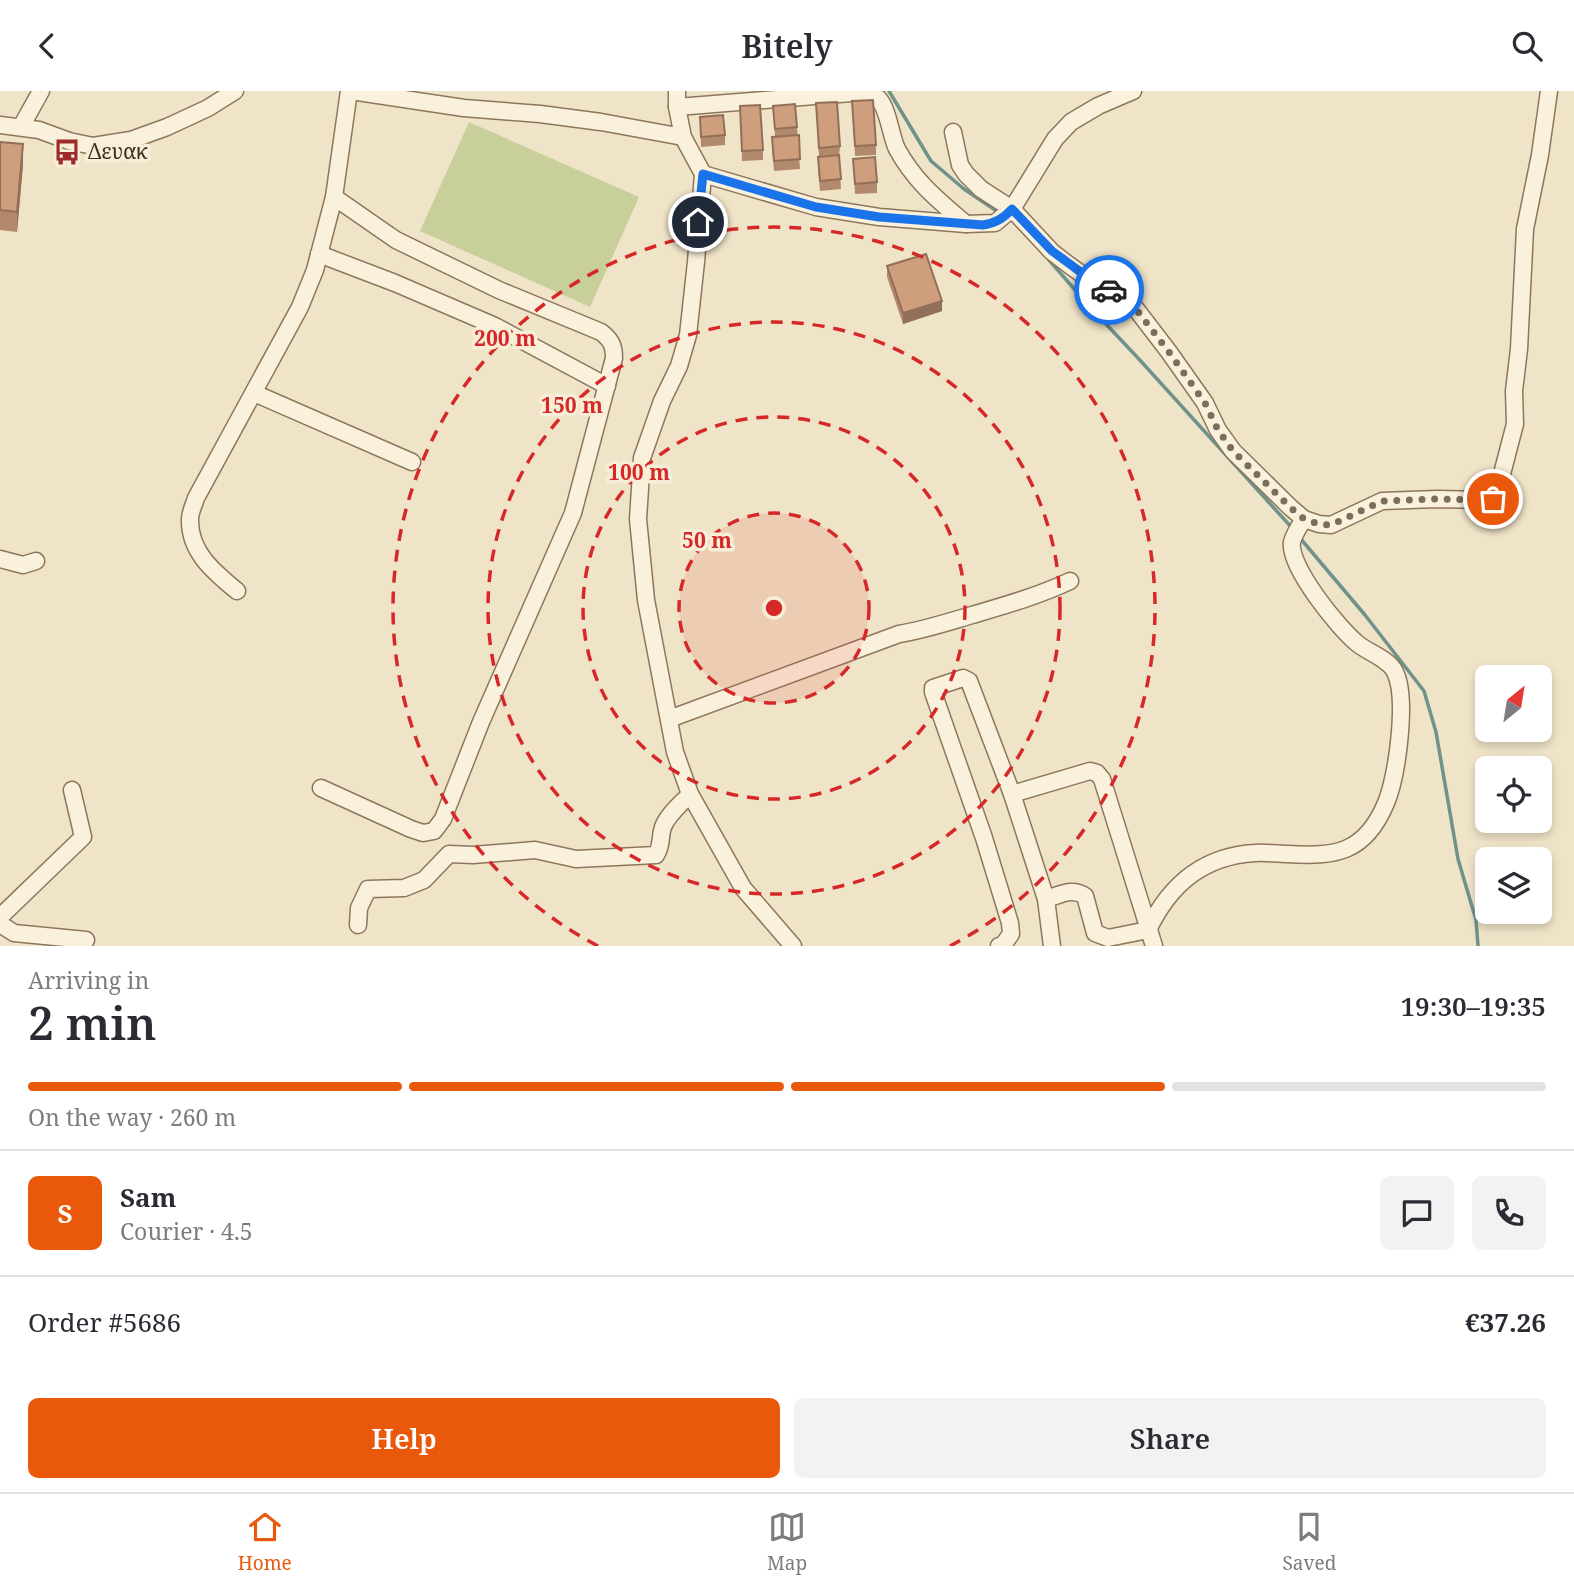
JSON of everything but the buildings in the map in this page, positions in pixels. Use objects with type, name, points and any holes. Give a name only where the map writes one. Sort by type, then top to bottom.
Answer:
[{"type":"street","points":[[21,127],[41,91]]},
{"type":"street","points":[[0,125],[39,130],[93,146],[131,140],[167,127],[208,108],[235,91]]},
{"type":"street","points":[[237,591],[210,569],[192,540],[190,517],[196,498],[300,307],[315,270],[334,197],[350,91],[464,108],[540,114],[683,137]]},
{"type":"street","points":[[703,174],[816,207],[879,217],[966,224],[1004,216],[1055,139],[1071,122],[1098,106],[1133,91]]},
{"type":"street","points":[[1302,523],[1331,525],[1382,501],[1487,500],[1493,499],[1497,493],[1515,424],[1514,391],[1520,349],[1525,229],[1549,91]]},
{"type":"street","points":[[793,946],[743,888],[690,794],[675,752],[646,600],[638,519],[642,458],[662,401],[680,366],[688,335],[703,174],[683,137],[677,99],[864,92],[874,94],[882,101],[896,146],[912,173],[966,224]]},
{"type":"street","points":[[953,132],[960,165],[1004,216],[1069,265],[1133,305],[1205,403],[1218,430],[1233,451],[1291,508],[1302,523]]},
{"type":"street","points":[[321,788],[424,833],[434,831],[443,819],[481,722],[573,513],[614,358],[614,347],[610,338],[601,332],[499,290],[396,240],[334,197]]},
{"type":"street","points":[[319,254],[396,283],[495,326],[607,386]]},
{"type":"street","points":[[254,393],[412,462]]},
{"type":"street","points":[[1149,930],[1164,902],[1201,867],[1221,859],[1255,852],[1308,856],[1335,854],[1352,848],[1368,834],[1386,803],[1398,751],[1400,684],[1394,670],[1357,643],[1313,592],[1293,551],[1292,543],[1302,523]]},
{"type":"street","points":[[0,559],[23,565],[36,561]]},
{"type":"street","points":[[669,719],[899,634],[1044,594],[1070,581]]},
{"type":"street","points":[[999,946],[1011,934],[1010,923],[984,838],[933,692],[933,688],[963,678],[969,681],[1012,795],[1046,899],[1052,946]]},
{"type":"street","points":[[1012,795],[1090,771],[1097,773],[1102,779],[1154,946]]},
{"type":"street","points":[[0,917],[83,837],[72,790]]},
{"type":"street","points":[[358,925],[359,908],[368,889],[404,888],[424,880],[449,854],[473,855],[535,850],[576,859],[656,855],[662,846],[661,835],[665,822],[690,794]]},
{"type":"street","points":[[1046,899],[1079,892],[1085,896],[1095,933],[1108,938],[1149,930]]},
{"type":"street","points":[[0,924],[14,933],[86,940]]},
{"type":"green space","points":[[469,122],[639,197],[590,307],[420,231]]},
{"type":"waterway","points":[[889,91],[931,161],[964,189],[1001,214]]},
{"type":"waterway","points":[[1049,260],[1293,529]]},
{"type":"waterway","points":[[1300,538],[1424,691],[1436,732],[1458,859],[1476,920],[1478,946]]},
{"type":"way so far","points":[[1109,290],[1133,305],[1205,403],[1218,430],[1233,451],[1304,519],[1331,525],[1382,501],[1493,499]]},
{"type":"place","name":"Δευακ","points":[[67,152]]},
{"type":"route","points":[[698,222],[703,174],[816,207],[879,217],[983,225],[995,223],[1012,209],[1052,251],[1109,290]]}]
